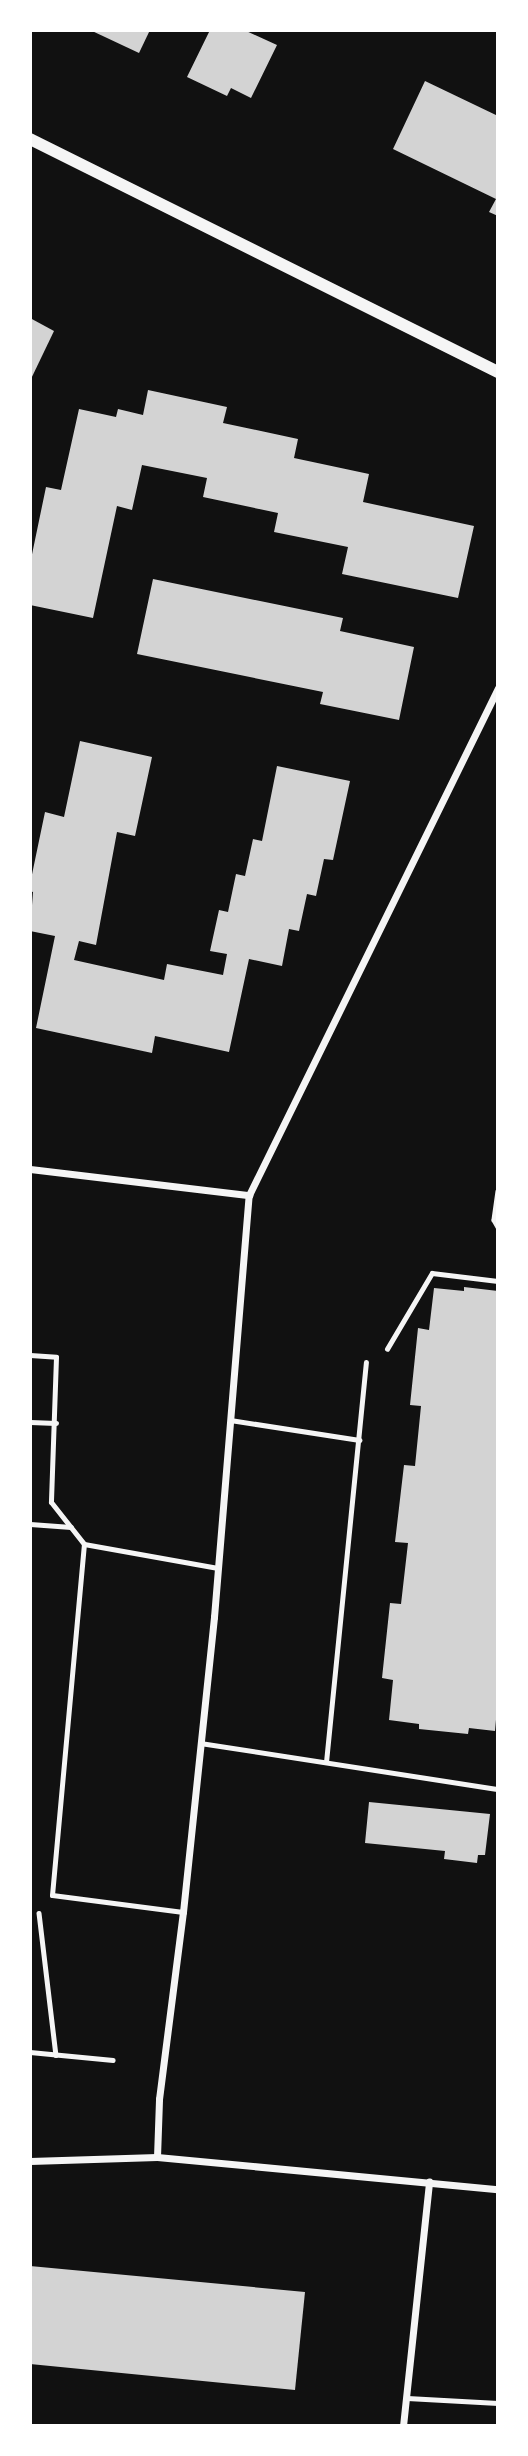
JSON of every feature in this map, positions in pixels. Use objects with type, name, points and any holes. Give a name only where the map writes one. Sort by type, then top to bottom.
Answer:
[{"type":"street","points":[[30,139],[498,372]]},
{"type":"street","points":[[157,2157],[159,2099],[183,1912],[218,1568],[248,1195],[498,688]]},
{"type":"street","points":[[30,1169],[248,1195]]},
{"type":"street","points":[[30,2161],[157,2157],[498,2189]]},
{"type":"street","points":[[403,2426],[429,2181]]},
{"type":"lane","points":[[30,1355],[56,1357],[56,1423],[51,1502],[84,1544],[218,1568]]},
{"type":"lane","points":[[326,1762],[366,1362]]},
{"type":"lane","points":[[230,1420],[359,1440]]},
{"type":"lane","points":[[30,1422],[56,1423]]},
{"type":"lane","points":[[30,1524],[71,1527]]},
{"type":"lane","points":[[84,1544],[52,1895],[183,1912]]},
{"type":"lane","points":[[201,1743],[498,1789]]},
{"type":"lane","points":[[407,2398],[498,2403]]},
{"type":"path","points":[[498,1191],[494,1220],[498,1227]]},
{"type":"path","points":[[366,1362],[367,1353],[383,1355],[432,1273],[498,1281]]},
{"type":"path","points":[[52,1895],[38,1911],[56,2055]]},
{"type":"path","points":[[30,2052],[113,2060]]},
{"type":"building","points":[[90,30],[150,30],[139,53]]},
{"type":"building","points":[[210,30],[244,30],[277,45],[251,98],[231,88],[227,96],[187,77]]},
{"type":"building","points":[[425,81],[498,116],[498,216],[489,212],[496,199],[393,149]]},
{"type":"building","points":[[30,318],[54,331],[30,381]]},
{"type":"building","points":[[148,390],[227,407],[223,423],[298,439],[294,458],[369,474],[363,502],[474,526],[458,598],[342,574],[348,547],[274,532],[278,513],[203,497],[207,478],[142,465],[132,510],[117,506],[93,618],[30,605],[30,564],[46,487],[61,490],[79,409],[116,417],[118,409],[143,415]]},
{"type":"building","points":[[153,579],[343,618],[340,631],[414,647],[399,720],[320,704],[323,692],[137,654]]},
{"type":"building","points":[[80,741],[152,757],[135,836],[117,832],[96,945],[79,941],[74,960],[164,980],[167,964],[223,975],[227,954],[210,951],[219,910],[228,912],[236,874],[245,876],[253,839],[262,841],[277,766],[350,781],[333,860],[324,859],[316,896],[307,894],[299,931],[289,929],[282,966],[249,959],[229,1052],[155,1036],[152,1053],[36,1028],[55,936],[30,931],[33,892],[30,891],[30,884],[45,812],[64,817]]},
{"type":"building","points":[[464,1287],[498,1291],[498,1697],[495,1731],[469,1728],[468,1734],[419,1729],[419,1724],[389,1720],[393,1680],[382,1678],[390,1603],[401,1604],[408,1543],[395,1542],[404,1465],[415,1466],[421,1406],[410,1405],[418,1328],[429,1330],[434,1288],[464,1291]]},
{"type":"building","points":[[369,1802],[490,1814],[485,1855],[478,1855],[477,1863],[444,1859],[445,1851],[365,1843]]},
{"type":"building","points":[[30,2266],[305,2292],[295,2390],[30,2364]]}]
